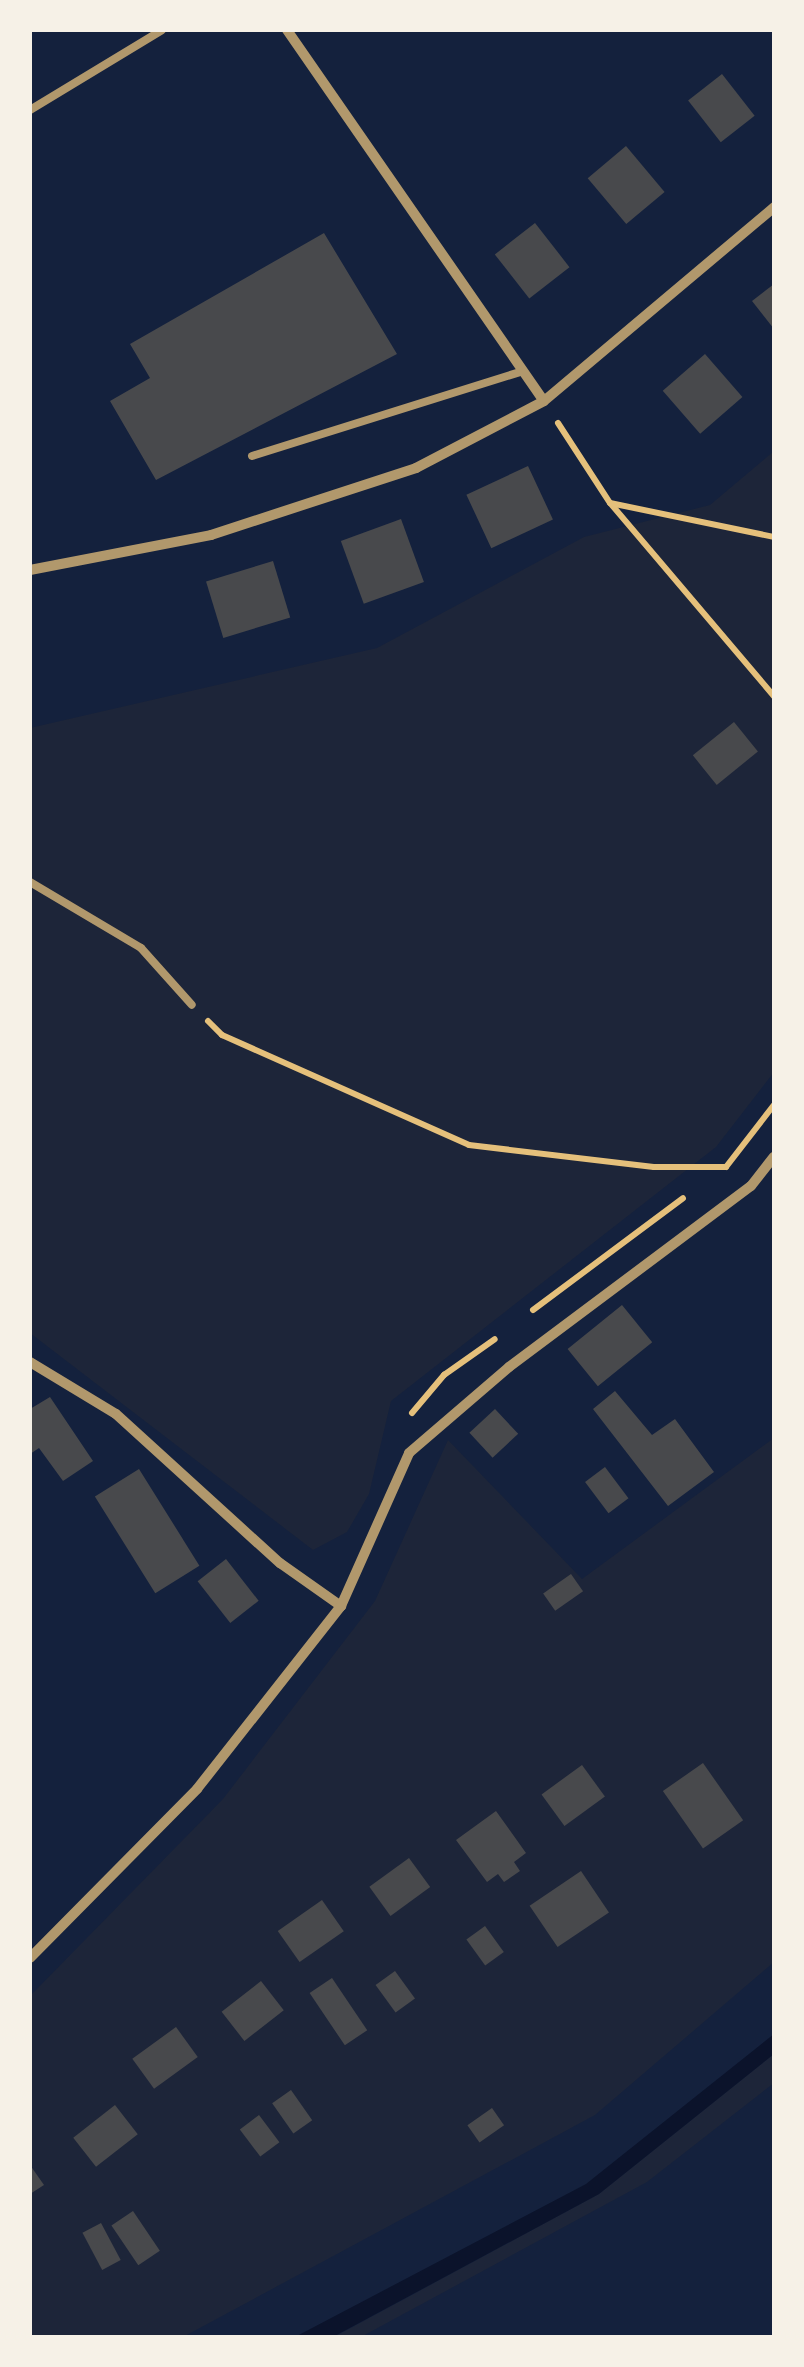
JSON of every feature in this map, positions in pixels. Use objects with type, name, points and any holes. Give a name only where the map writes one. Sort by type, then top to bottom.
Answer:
[{"type":"street","points":[[287,30],[544,401]]},
{"type":"street","points":[[30,570],[211,535],[416,468],[544,401],[774,207]]},
{"type":"street","points":[[30,1958],[197,1790],[341,1606],[410,1452],[509,1367],[752,1186],[774,1156]]},
{"type":"street","points":[[30,1362],[116,1414],[280,1562],[341,1606]]},
{"type":"lane","points":[[30,110],[162,30]]},
{"type":"lane","points":[[252,456],[523,370]]},
{"type":"lane","points":[[30,882],[141,948],[192,1005]]},
{"type":"path","points":[[544,401],[610,503],[774,696]]},
{"type":"path","points":[[610,503],[772,532]]},
{"type":"path","points":[[192,1005],[222,1035],[469,1145],[654,1166],[726,1168]]},
{"type":"shaded area","points":[[774,451],[774,1072],[716,1147],[391,1401],[369,1494],[347,1532],[313,1550],[30,1333],[30,728],[377,648],[584,537],[710,505]]},
{"type":"shaded area","points":[[774,1438],[774,1962],[595,2115],[183,2337],[30,2337],[30,1996],[223,1799],[375,1601],[448,1440],[582,1579]]},
{"type":"shaded area","points":[[774,2034],[774,2054],[599,2194],[333,2337],[295,2337],[586,2184]]},
{"type":"shaded area","points":[[774,2054],[774,2083],[647,2182],[361,2337],[334,2337],[599,2194]]},
{"type":"building","points":[[722,74],[755,116],[721,142],[688,100]]},
{"type":"building","points":[[626,146],[665,192],[626,224],[588,178]]},
{"type":"building","points":[[535,223],[569,267],[529,299],[495,254]]},
{"type":"building","points":[[324,233],[397,354],[156,480],[110,401],[150,378],[130,344]]},
{"type":"building","points":[[774,284],[774,329],[752,301]]},
{"type":"building","points":[[705,354],[742,397],[700,434],[663,391]]},
{"type":"building","points":[[528,466],[553,519],[491,548],[466,495]]},
{"type":"building","points":[[401,519],[424,582],[364,604],[341,541]]},
{"type":"building","points":[[273,561],[290,617],[223,638],[206,581]]},
{"type":"building","points":[[734,722],[758,752],[717,785],[693,755]]},
{"type":"building","points":[[622,1305],[652,1342],[598,1386],[568,1349]]},
{"type":"building","points":[[615,1391],[652,1435],[675,1419],[714,1472],[668,1506],[593,1409]]},
{"type":"building","points":[[50,1397],[93,1461],[63,1481],[39,1448],[30,1454],[30,1409]]},
{"type":"building","points":[[495,1409],[518,1434],[493,1458],[469,1433]]},
{"type":"building","points":[[605,1467],[628,1498],[609,1513],[585,1482]]},
{"type":"building","points":[[139,1469],[199,1566],[155,1593],[95,1497]]},
{"type":"building","points":[[226,1559],[259,1601],[230,1623],[198,1581]]},
{"type":"building","points":[[571,1574],[583,1591],[555,1611],[543,1594]]},
{"type":"building","points":[[703,1763],[743,1820],[703,1848],[663,1791]]},
{"type":"building","points":[[582,1765],[605,1797],[564,1826],[542,1794]]},
{"type":"building","points":[[496,1811],[526,1853],[514,1862],[520,1871],[504,1882],[498,1874],[487,1882],[456,1840]]},
{"type":"building","points":[[409,1858],[430,1887],[391,1916],[369,1887]]},
{"type":"building","points":[[581,1871],[609,1912],[558,1947],[530,1906]]},
{"type":"building","points":[[322,1900],[344,1931],[300,1962],[278,1931]]},
{"type":"building","points":[[485,1926],[504,1952],[485,1965],[466,1940]]},
{"type":"building","points":[[395,1971],[415,1999],[396,2013],[376,1985]]},
{"type":"building","points":[[332,1978],[367,2030],[345,2045],[310,1993]]},
{"type":"building","points":[[261,1981],[284,2010],[244,2041],[222,2012]]},
{"type":"building","points":[[176,2027],[198,2057],[154,2089],[132,2059]]},
{"type":"building","points":[[291,2090],[312,2120],[293,2134],[272,2103]]},
{"type":"building","points":[[115,2105],[138,2134],[96,2167],[73,2138]]},
{"type":"building","points":[[492,2108],[504,2125],[479,2142],[467,2125]]},
{"type":"building","points":[[259,2115],[279,2142],[260,2157],[240,2129]]},
{"type":"building","points":[[30,2165],[44,2185],[30,2194]]},
{"type":"building","points":[[133,2211],[160,2251],[138,2265],[111,2226]]},
{"type":"building","points":[[101,2223],[121,2260],[102,2270],[82,2233]]}]
